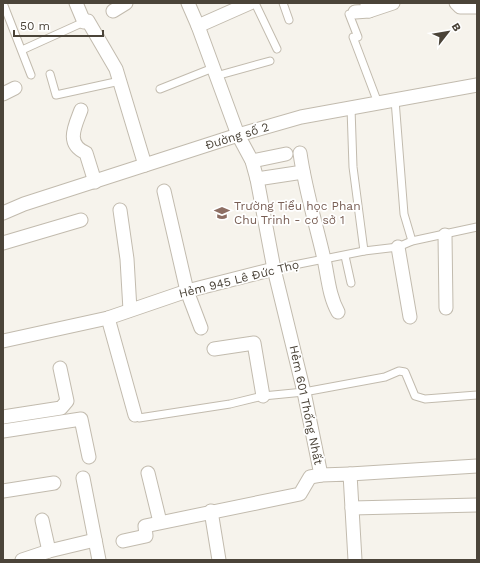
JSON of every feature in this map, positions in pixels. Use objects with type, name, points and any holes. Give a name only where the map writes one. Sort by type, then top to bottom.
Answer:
[{"type":"street","points":[[76,3],[84,22],[88,21],[116,69],[145,165]]},
{"type":"street","points":[[113,11],[126,3]]},
{"type":"street","name":"Hẻm 601 Thống Nhất","points":[[188,3],[198,26],[238,135],[252,161],[257,179],[274,269],[304,392],[321,475],[477,466]]},
{"type":"street","points":[[198,26],[250,3]]},
{"type":"street","points":[[352,13],[368,7],[393,3]]},
{"type":"street","points":[[456,3],[460,8],[477,7]]},
{"type":"street","name":"Đường số 2","points":[[3,213],[24,204],[238,135],[301,117],[477,85]]},
{"type":"street","points":[[3,94],[15,88]]},
{"type":"street","points":[[81,110],[73,132],[73,140],[80,151],[86,153],[95,182]]},
{"type":"street","points":[[300,153],[332,302],[338,312]]},
{"type":"street","points":[[252,161],[286,154]]},
{"type":"street","points":[[257,179],[303,172]]},
{"type":"street","points":[[164,191],[187,291],[202,328]]},
{"type":"street","points":[[120,210],[127,259],[130,310]]},
{"type":"street","points":[[3,243],[81,220]]},
{"type":"street","points":[[444,235],[446,308]]},
{"type":"street","points":[[398,247],[410,317]]},
{"type":"street","name":"Hẻm 945 Lê Đức Thọ","points":[[3,341],[108,318],[187,291],[274,269]]},
{"type":"street","points":[[108,318],[134,415]]},
{"type":"street","points":[[214,350],[254,343],[262,396]]},
{"type":"street","points":[[3,417],[61,408],[67,401],[60,368]]},
{"type":"street","points":[[3,430],[81,419],[90,457]]},
{"type":"street","points":[[148,473],[160,522]]},
{"type":"street","points":[[350,474],[355,560]]},
{"type":"street","points":[[123,541],[146,536],[144,526],[211,511],[300,494],[310,477],[321,475]]},
{"type":"street","points":[[83,478],[99,560]]},
{"type":"street","points":[[3,491],[54,483]]},
{"type":"street","points":[[352,508],[477,505]]},
{"type":"street","points":[[211,511],[219,560]]},
{"type":"street","points":[[42,520],[49,551]]},
{"type":"street","points":[[22,560],[49,551],[95,540]]},
{"type":"lane","points":[[3,3],[31,75]]},
{"type":"lane","points":[[255,3],[277,49]]},
{"type":"lane","points":[[283,3],[289,20]]},
{"type":"lane","points":[[352,13],[358,37],[353,37],[378,103]]},
{"type":"lane","points":[[22,50],[84,22]]},
{"type":"lane","points":[[160,89],[215,72],[270,61]]},
{"type":"lane","points":[[50,74],[56,95],[120,81]]},
{"type":"lane","points":[[395,100],[404,214],[406,226],[412,241]]},
{"type":"lane","points":[[351,108],[353,167],[364,251]]},
{"type":"lane","name":"Hẻm 945 Lê Đức Thọ","points":[[274,269],[364,251],[398,247],[412,241],[477,227]]},
{"type":"lane","points":[[345,256],[351,283]]},
{"type":"lane","points":[[134,415],[139,418],[230,404],[262,396],[304,392],[385,377],[399,371],[405,372],[415,396],[425,399],[477,395]]},
{"type":"place","name":"Trường Tiểu học Phan Chu Trinh - cơ sở 1","points":[[222,213]]}]
